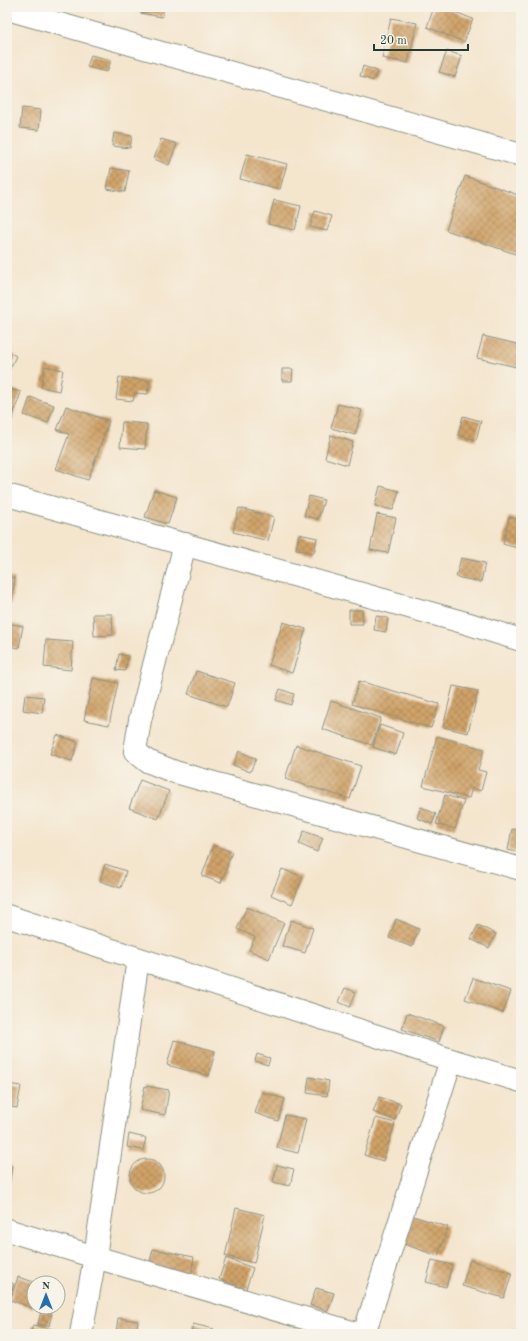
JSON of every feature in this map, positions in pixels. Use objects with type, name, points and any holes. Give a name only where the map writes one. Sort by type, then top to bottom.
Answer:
[{"type":"street","points":[[7,9],[521,155]]},
{"type":"street","points":[[7,495],[466,623],[521,640]]},
{"type":"street","points":[[185,544],[140,720],[135,751],[147,761],[175,772],[521,869]]},
{"type":"street","points":[[7,916],[451,1060],[521,1081]]},
{"type":"street","points":[[81,1334],[95,1257],[138,958]]},
{"type":"street","points":[[364,1334],[451,1060]]},
{"type":"street","points":[[7,1230],[359,1334]]},
{"type":"building","points":[[142,7],[164,7],[162,17],[140,13]]},
{"type":"building","points":[[434,7],[442,7],[473,19],[464,42],[427,27]]},
{"type":"building","points":[[391,18],[417,23],[408,63],[382,58]]},
{"type":"building","points":[[447,51],[462,56],[455,77],[439,72]]},
{"type":"building","points":[[91,55],[111,60],[107,72],[87,67]]},
{"type":"building","points":[[363,66],[377,71],[373,81],[360,76]]},
{"type":"building","points":[[22,108],[41,110],[39,130],[20,128]]},
{"type":"building","points":[[114,133],[132,136],[130,148],[112,146]]},
{"type":"building","points":[[161,139],[177,144],[169,165],[154,159]]},
{"type":"building","points":[[247,154],[287,164],[280,189],[240,179]]},
{"type":"building","points":[[111,168],[129,171],[125,192],[107,189]]},
{"type":"building","points":[[465,176],[521,196],[521,256],[446,230]]},
{"type":"building","points":[[274,200],[301,206],[295,230],[268,224]]},
{"type":"building","points":[[315,211],[332,216],[327,231],[310,227]]},
{"type":"building","points":[[483,336],[521,345],[521,368],[477,358]]},
{"type":"building","points":[[7,351],[16,356],[7,375]]},
{"type":"building","points":[[45,366],[63,370],[59,391],[41,387]]},
{"type":"building","points":[[282,369],[293,369],[292,381],[282,381]]},
{"type":"building","points":[[119,377],[149,381],[148,394],[135,393],[133,401],[116,399]]},
{"type":"building","points":[[7,388],[21,392],[10,425],[7,424]]},
{"type":"building","points":[[30,397],[54,405],[48,423],[24,415]]},
{"type":"building","points":[[338,404],[362,410],[355,435],[331,428]]},
{"type":"building","points":[[66,406],[109,421],[88,480],[56,469],[69,434],[57,430]]},
{"type":"building","points":[[463,416],[481,421],[476,440],[458,435]]},
{"type":"building","points":[[122,422],[147,424],[145,449],[120,447]]},
{"type":"building","points":[[331,435],[353,442],[347,465],[325,458]]},
{"type":"building","points":[[380,486],[399,491],[393,510],[375,506]]},
{"type":"building","points":[[154,490],[177,497],[168,524],[145,517]]},
{"type":"building","points":[[309,496],[324,500],[318,519],[304,516]]},
{"type":"building","points":[[239,508],[274,517],[268,541],[233,532]]},
{"type":"building","points":[[377,514],[396,518],[388,553],[370,550]]},
{"type":"building","points":[[509,517],[521,520],[521,549],[503,544]]},
{"type":"building","points":[[299,534],[317,538],[314,553],[296,549]]},
{"type":"building","points":[[461,558],[485,563],[481,582],[456,577]]},
{"type":"building","points":[[7,577],[15,578],[11,605],[7,604]]},
{"type":"building","points":[[349,610],[362,610],[363,624],[349,624]]},
{"type":"building","points":[[93,614],[112,614],[113,635],[94,636]]},
{"type":"building","points":[[376,616],[388,618],[386,632],[374,630]]},
{"type":"building","points":[[283,622],[306,629],[292,673],[269,665]]},
{"type":"building","points":[[7,623],[23,626],[19,648],[7,646]]},
{"type":"building","points":[[46,640],[73,642],[71,670],[44,667]]},
{"type":"building","points":[[119,654],[128,656],[125,671],[116,670]]},
{"type":"building","points":[[196,671],[235,683],[227,707],[188,694]]},
{"type":"building","points":[[93,678],[118,683],[109,725],[84,720]]},
{"type":"building","points":[[359,681],[439,704],[431,728],[352,704]]},
{"type":"building","points":[[453,686],[478,691],[468,733],[443,727]]},
{"type":"building","points":[[280,689],[294,694],[291,705],[276,700]]},
{"type":"building","points":[[25,695],[44,697],[42,713],[23,710]]},
{"type":"building","points":[[331,701],[381,718],[372,745],[322,729]]},
{"type":"building","points":[[380,725],[403,733],[396,755],[373,747]]},
{"type":"building","points":[[57,735],[78,742],[72,761],[50,754]]},
{"type":"building","points":[[437,736],[484,749],[478,770],[486,772],[481,791],[472,788],[469,798],[423,786]]},
{"type":"building","points":[[296,745],[361,766],[350,799],[285,779]]},
{"type":"building","points":[[239,751],[256,759],[250,772],[233,765]]},
{"type":"building","points":[[140,780],[169,791],[158,819],[129,808]]},
{"type":"building","points":[[445,795],[464,801],[455,829],[436,824]]},
{"type":"building","points":[[421,807],[436,814],[432,824],[417,818]]},
{"type":"building","points":[[512,829],[521,831],[521,853],[508,850]]},
{"type":"building","points":[[304,831],[323,838],[317,852],[299,844]]},
{"type":"building","points":[[213,845],[232,852],[221,883],[202,876]]},
{"type":"building","points":[[105,864],[126,871],[121,888],[100,881]]},
{"type":"building","points":[[282,869],[303,877],[292,904],[271,895]]},
{"type":"building","points":[[247,907],[284,923],[269,959],[249,950],[255,937],[237,929]]},
{"type":"building","points":[[396,919],[419,929],[412,947],[389,938]]},
{"type":"building","points":[[291,920],[313,928],[305,953],[282,946]]},
{"type":"building","points":[[478,925],[496,934],[489,948],[471,939]]},
{"type":"building","points":[[473,978],[511,991],[503,1013],[465,999]]},
{"type":"building","points":[[345,988],[356,992],[350,1007],[339,1002]]},
{"type":"building","points":[[407,1013],[444,1026],[439,1042],[402,1029]]},
{"type":"building","points":[[174,1040],[215,1051],[209,1076],[167,1065]]},
{"type":"building","points":[[257,1054],[270,1058],[268,1065],[255,1061]]},
{"type":"building","points":[[309,1077],[329,1081],[327,1096],[307,1093]]},
{"type":"building","points":[[7,1084],[21,1086],[17,1108],[7,1106]]},
{"type":"building","points":[[145,1086],[169,1090],[165,1115],[140,1110]]},
{"type":"building","points":[[262,1092],[285,1099],[278,1121],[255,1113]]},
{"type":"building","points":[[379,1097],[401,1104],[395,1120],[373,1112]]},
{"type":"building","points":[[285,1115],[306,1119],[298,1153],[277,1148]]},
{"type":"building","points":[[376,1118],[395,1123],[383,1161],[364,1155]]},
{"type":"building","points":[[129,1134],[146,1138],[143,1150],[127,1147]]},
{"type":"building","points":[[147,1159],[159,1164],[164,1176],[159,1188],[147,1193],[135,1188],[130,1176],[135,1164]]},
{"type":"building","points":[[7,1165],[12,1166],[9,1188],[7,1188]]},
{"type":"building","points":[[277,1165],[294,1169],[290,1186],[273,1182]]},
{"type":"building","points":[[236,1208],[265,1215],[254,1263],[225,1256]]},
{"type":"building","points":[[413,1216],[448,1227],[438,1256],[404,1244]]},
{"type":"building","points":[[153,1249],[194,1257],[191,1276],[149,1267]]},
{"type":"building","points":[[226,1258],[253,1268],[246,1289],[219,1279]]},
{"type":"building","points":[[432,1260],[452,1265],[446,1287],[426,1282]]},
{"type":"building","points":[[470,1260],[512,1273],[504,1298],[462,1286]]},
{"type":"building","points":[[18,1277],[26,1280],[26,1306],[10,1300]]},
{"type":"building","points":[[7,1281],[14,1284],[7,1304]]},
{"type":"building","points":[[316,1288],[334,1293],[328,1311],[310,1305]]},
{"type":"building","points":[[40,1315],[52,1315],[49,1326],[38,1324]]},
{"type":"building","points":[[118,1318],[138,1321],[136,1334],[116,1334]]},
{"type":"building","points":[[193,1324],[214,1329],[213,1334],[191,1334]]},
{"type":"building","points":[[33,1325],[56,1330],[55,1334],[30,1334]]}]
